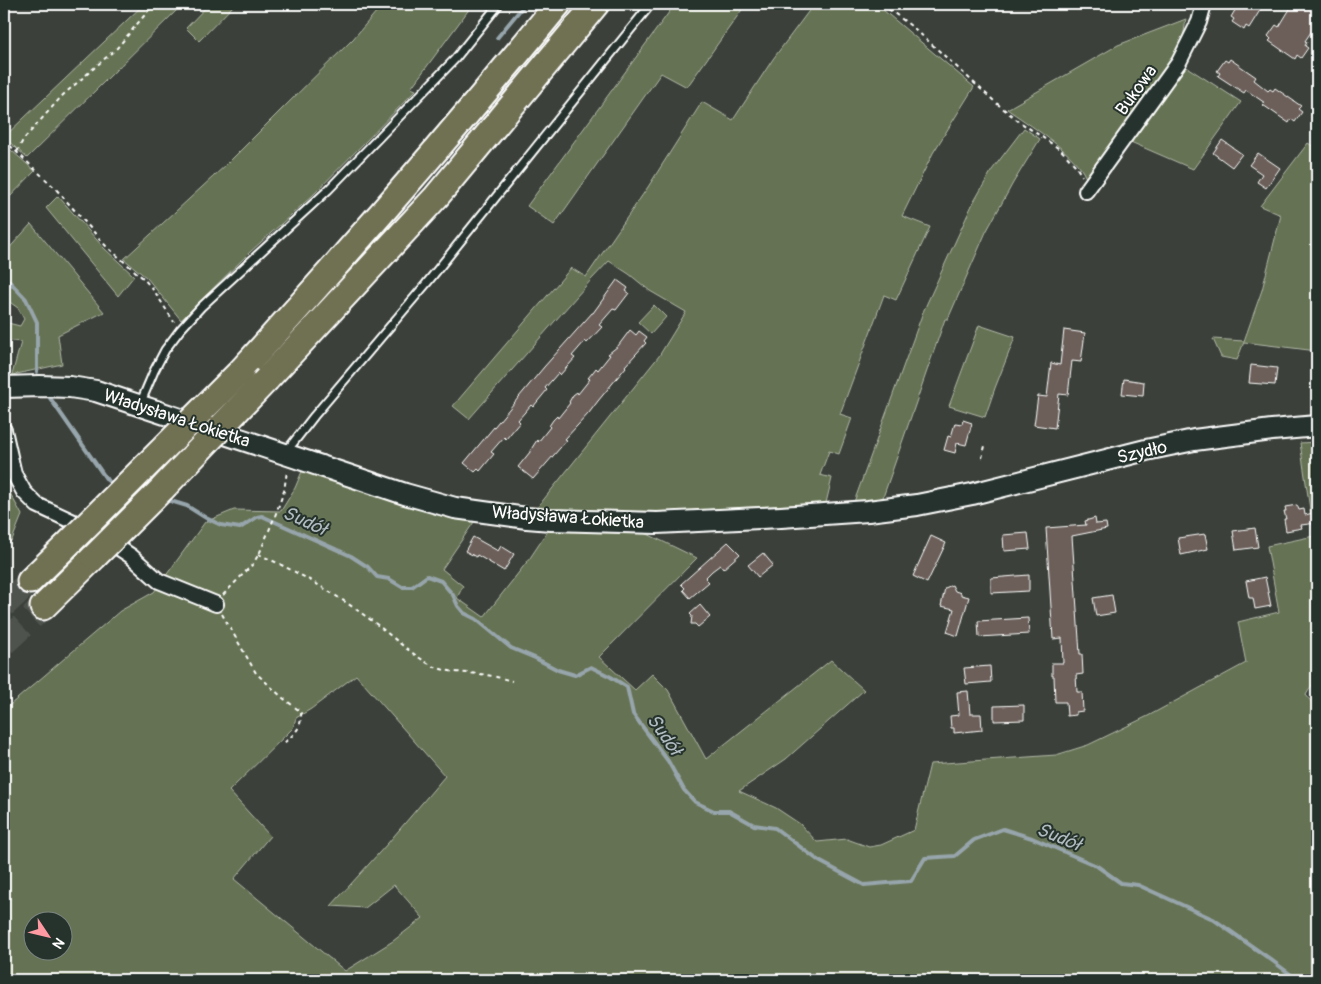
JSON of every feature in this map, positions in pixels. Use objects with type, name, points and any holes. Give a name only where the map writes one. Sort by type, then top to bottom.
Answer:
[{"type":"highway","points":[[30,581],[241,370],[319,285],[496,80],[558,4]]},
{"type":"highway","points":[[43,607],[162,489],[436,197],[596,4]]},
{"type":"street","name":"Bukowa","points":[[1086,191],[1179,62],[1199,22],[1204,4]]},
{"type":"street","name":"Władysława Łokietka","points":[[4,387],[70,387],[96,391],[405,494],[455,508],[511,516],[551,520],[657,523],[891,509],[969,494]]},
{"type":"street","name":"Szydło","points":[[969,494],[1194,440],[1317,426]]},
{"type":"street","points":[[4,430],[14,474],[24,492],[37,505],[92,531],[130,556],[159,582],[216,604]]},
{"type":"lane","points":[[140,405],[165,350],[180,330],[201,307],[328,190],[455,60],[499,4]]},
{"type":"lane","points":[[286,455],[314,416],[432,277],[652,4]]},
{"type":"path","points":[[17,152],[23,140],[63,95],[117,48],[154,4]]},
{"type":"path","points":[[882,4],[915,30],[1017,120],[1060,150],[1082,174],[1086,191]]},
{"type":"path","points":[[4,140],[60,193],[106,246],[143,278],[155,292],[180,330]]},
{"type":"path","points":[[982,458],[985,446]]},
{"type":"path","points":[[283,744],[296,733],[302,723],[301,712],[256,673],[216,604],[253,564],[275,518],[284,491],[286,455]]},
{"type":"path","points":[[258,554],[288,567],[330,592],[365,615],[431,666],[447,672],[496,676],[512,682]]},
{"type":"green space","points":[[144,4],[183,4],[27,158],[4,137]]},
{"type":"green space","points":[[209,4],[235,4],[199,41],[186,28]]},
{"type":"green space","points":[[383,4],[473,4],[411,88],[416,90],[312,196],[250,252],[181,320],[147,278],[124,259],[227,164],[353,39]]},
{"type":"green space","points":[[675,4],[746,4],[687,87],[661,73],[554,225],[527,206]]},
{"type":"green space","points":[[814,4],[876,4],[974,87],[933,153],[902,216],[930,227],[896,300],[884,295],[840,414],[852,418],[839,454],[829,451],[820,475],[832,478],[826,503],[643,513],[536,509],[659,356],[686,312],[650,291],[609,261],[469,419],[453,406],[571,268],[586,277],[648,187],[702,102],[733,120],[773,59]]},
{"type":"green space","points":[[1186,19],[1182,45],[1167,72],[1088,182],[1083,172],[1069,155],[1007,109],[1118,45]]},
{"type":"green space","points":[[1182,64],[1241,102],[1193,169],[1126,140]]},
{"type":"green space","points":[[1024,128],[1040,139],[986,232],[948,319],[945,319],[881,503],[854,502],[923,312],[972,205],[992,170]]},
{"type":"green space","points":[[1308,143],[1317,149],[1317,351],[1244,342],[1237,360],[1221,357],[1213,339],[1244,341],[1262,290],[1281,215],[1260,206]]},
{"type":"green space","points":[[4,144],[35,171],[4,203]]},
{"type":"green space","points":[[58,196],[104,248],[134,276],[118,296],[46,208]]},
{"type":"green space","points":[[31,224],[104,312],[58,335],[62,364],[12,375],[21,342],[4,340],[4,322],[20,326],[24,319],[18,308],[4,298],[4,254]]},
{"type":"green space","points":[[654,305],[666,317],[651,334],[638,322]]},
{"type":"green space","points":[[979,325],[1015,337],[985,417],[949,406]]},
{"type":"green space","points":[[1317,442],[1317,677],[1306,695],[1317,709],[1317,980],[4,980],[4,710],[120,611],[154,592],[205,522],[234,510],[281,511],[295,488],[303,469],[476,519],[442,569],[463,586],[457,598],[484,617],[530,558],[550,528],[639,530],[697,558],[599,657],[635,690],[652,674],[668,690],[706,759],[831,660],[864,690],[786,759],[739,791],[776,808],[800,824],[817,842],[847,839],[869,847],[881,845],[914,830],[930,764],[1056,755],[1088,745],[1148,716],[1246,663],[1238,622],[1279,612],[1267,546],[1314,536],[1300,443]],"holes":[[[356,675],[445,776],[331,906],[365,908],[394,885],[423,918],[393,941],[345,971],[234,879],[270,836],[229,791],[293,728],[296,718]]]},
{"type":"green space","points":[[4,482],[22,515],[12,540],[4,547]]},
{"type":"building","points":[[1244,4],[1264,4],[1249,28],[1246,26],[1244,30],[1232,22],[1234,19],[1231,17],[1237,7],[1241,9]]},
{"type":"building","points":[[1293,4],[1309,4],[1317,10],[1317,23],[1305,41],[1307,42],[1305,46],[1308,48],[1301,58],[1297,55],[1295,59],[1269,41],[1271,39],[1268,36],[1276,25],[1279,27]]},
{"type":"building","points":[[1230,59],[1256,77],[1254,80],[1268,91],[1270,89],[1273,91],[1275,88],[1301,106],[1298,109],[1302,112],[1295,122],[1291,119],[1289,123],[1263,105],[1265,103],[1246,90],[1244,93],[1218,76],[1220,73],[1217,71],[1225,60],[1228,62]]},
{"type":"building","points":[[1222,140],[1242,154],[1232,167],[1213,153]]},
{"type":"building","points":[[1258,153],[1280,168],[1266,188],[1257,182],[1262,174],[1249,165]]},
{"type":"building","points":[[617,280],[628,288],[626,291],[629,293],[616,310],[613,309],[599,325],[602,327],[587,343],[585,341],[572,356],[575,358],[560,375],[558,373],[545,388],[547,390],[533,407],[531,405],[518,420],[520,422],[506,439],[504,437],[491,452],[494,454],[480,471],[478,469],[475,472],[464,463],[544,367],[593,313]]},
{"type":"building","points":[[630,330],[636,335],[639,331],[647,337],[644,341],[646,343],[533,479],[518,467],[537,440],[538,442],[550,427],[553,420],[557,416],[558,418],[570,403],[573,395],[577,392],[578,394],[596,368],[598,370],[610,355],[608,354],[618,346]]},
{"type":"building","points":[[1064,330],[1085,333],[1081,362],[1072,361],[1068,395],[1059,394],[1055,428],[1034,425],[1038,396],[1047,397],[1051,363],[1060,365]]},
{"type":"building","points":[[1251,365],[1277,368],[1275,385],[1249,383]]},
{"type":"building","points":[[1124,379],[1144,382],[1143,396],[1122,394]]},
{"type":"building","points":[[963,420],[972,423],[966,445],[957,443],[955,453],[944,450],[948,436],[951,437],[955,423],[962,424]]},
{"type":"building","points":[[1297,505],[1299,510],[1304,509],[1305,515],[1317,512],[1317,523],[1301,525],[1302,528],[1286,531],[1285,507]]},
{"type":"building","points":[[1095,518],[1096,524],[1106,523],[1107,529],[1072,536],[1083,674],[1076,675],[1077,692],[1082,692],[1083,711],[1076,712],[1076,715],[1067,716],[1066,702],[1055,702],[1054,676],[1052,676],[1052,663],[1063,663],[1062,638],[1053,639],[1046,528],[1086,525],[1085,521]]},
{"type":"building","points":[[1255,528],[1258,547],[1236,550],[1233,531]]},
{"type":"building","points":[[1028,533],[1030,549],[1004,551],[1003,535]]},
{"type":"building","points":[[1205,534],[1208,549],[1181,555],[1178,538]]},
{"type":"building","points":[[931,536],[946,543],[927,583],[913,576]]},
{"type":"building","points":[[473,537],[498,551],[501,546],[514,554],[504,571],[477,555],[476,557],[465,551]]},
{"type":"building","points":[[728,542],[740,554],[723,569],[720,565],[712,571],[705,578],[709,582],[690,598],[683,590],[685,588],[681,584]]},
{"type":"building","points":[[763,553],[773,565],[758,577],[748,565]]},
{"type":"building","points":[[1029,575],[1029,591],[991,593],[991,578]]},
{"type":"building","points":[[1265,577],[1271,606],[1255,609],[1253,598],[1249,598],[1246,581]]},
{"type":"building","points":[[952,585],[955,591],[969,597],[958,636],[947,632],[954,609],[941,606],[945,588]]},
{"type":"building","points":[[1112,595],[1115,613],[1096,616],[1093,598]]},
{"type":"building","points":[[700,605],[710,617],[698,627],[695,624],[691,624],[692,616],[690,614]]},
{"type":"building","points":[[1028,618],[1029,634],[979,637],[978,621]]},
{"type":"building","points":[[990,666],[991,682],[966,684],[964,668]]},
{"type":"building","points":[[968,691],[970,714],[981,714],[982,730],[954,733],[954,728],[951,728],[950,716],[959,715],[957,692]]},
{"type":"building","points":[[1024,705],[1024,720],[994,721],[994,706]]},
{"type":"waterway","points":[[497,38],[525,4]]},
{"type":"waterway","name":"Sudół","points":[[4,276],[26,299],[37,322],[37,372]]},
{"type":"waterway","name":"Sudół","points":[[50,398],[107,480],[115,486]]},
{"type":"waterway","name":"Sudół","points":[[164,499],[187,506],[221,525],[240,528],[257,517],[262,516],[351,556],[368,567],[377,577],[389,579],[402,587],[412,587],[427,576],[441,581],[453,595],[464,613],[476,619],[511,648],[558,670],[575,675],[591,667],[627,687],[633,714],[668,761],[684,790],[695,802],[714,811],[729,811],[754,825],[775,828],[819,861],[864,885],[911,881],[925,858],[955,856],[974,840],[1003,829],[1032,838],[1097,866],[1121,883],[1138,885],[1213,919],[1298,980]]},
{"type":"tunnel","points":[[4,605],[30,581]]},
{"type":"tunnel","points":[[4,643],[43,607]]}]
